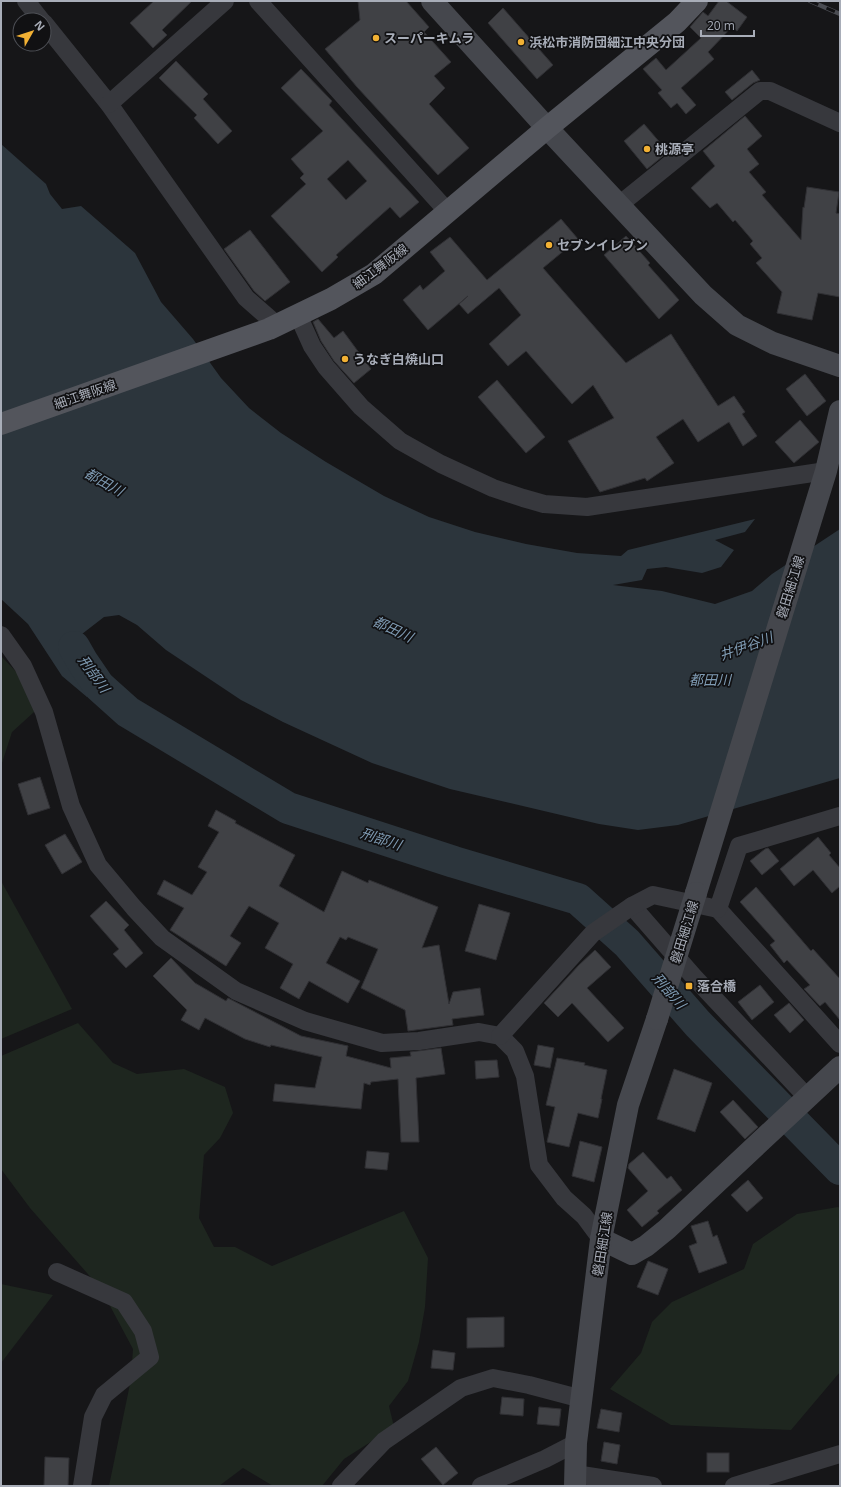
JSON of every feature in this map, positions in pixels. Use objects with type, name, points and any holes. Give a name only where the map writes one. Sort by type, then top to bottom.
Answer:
[{"type":"main road","points":[[432,1],[547,128],[703,295],[737,325],[773,343],[840,366]]},
{"type":"main road","name":"細江舞阪線","points":[[1,424],[273,327],[331,299],[374,274],[547,128],[677,22],[697,1]]},
{"type":"main road","name":"磐田細江線","points":[[575,1480],[576,1443],[601,1239],[628,1105],[657,1019],[696,893],[824,477],[839,422]]},
{"type":"main road","points":[[601,1239],[632,1254],[646,1246],[667,1229],[840,1067]]},
{"type":"street","points":[[26,1],[35,12]]},
{"type":"street","points":[[109,104],[225,1]]},
{"type":"street","points":[[258,1],[448,212]]},
{"type":"street","points":[[52,33],[109,104],[246,298],[273,327]]},
{"type":"street","points":[[619,205],[760,91],[770,91],[840,123]]},
{"type":"street","points":[[298,315],[312,346],[326,367],[361,407],[400,441],[441,464],[493,488],[523,498],[544,504],[587,507],[824,477]]},
{"type":"street","points":[[1,635],[23,666],[44,712],[71,806],[98,865],[134,908],[162,938],[236,990],[305,1021],[382,1043],[419,1041],[479,1032],[500,1036],[515,1052],[525,1076],[539,1165],[564,1198],[584,1216],[601,1239]]},
{"type":"street","points":[[718,909],[739,846],[840,816]]},
{"type":"street","points":[[500,1036],[593,933],[628,908],[653,895],[718,909],[840,1044]]},
{"type":"street","points":[[628,908],[807,1097]]},
{"type":"street","points":[[57,1272],[124,1302],[143,1331],[150,1357],[104,1396],[93,1417],[82,1486]]},
{"type":"street","points":[[341,1486],[384,1441],[461,1388],[493,1378],[529,1385],[582,1399]]},
{"type":"street","points":[[481,1486],[545,1459],[576,1443]]},
{"type":"street","points":[[734,1486],[840,1454]]},
{"type":"street","points":[[575,1480],[653,1486]]},
{"type":"shaded area","points":[[1,656],[45,702],[12,732],[1,766]]},
{"type":"shaded area","points":[[1,881],[72,1009],[1,1039]]},
{"type":"shaded area","points":[[78,1023],[113,1063],[137,1074],[184,1069],[225,1087],[233,1113],[220,1138],[204,1155],[199,1218],[214,1247],[235,1247],[272,1266],[404,1211],[428,1258],[425,1307],[419,1342],[408,1381],[389,1406],[394,1427],[344,1459],[322,1486],[273,1486],[243,1468],[219,1486],[109,1486],[131,1379],[133,1349],[101,1289],[30,1208],[1,1169],[1,1056]]},
{"type":"shaded area","points":[[838,1207],[840,1208],[840,1372],[791,1430],[671,1425],[610,1389],[641,1353],[652,1322],[672,1302],[744,1269],[753,1244],[797,1214]]},
{"type":"shaded area","points":[[1,1284],[53,1295],[1,1363]]},
{"type":"water","points":[[1,144],[46,184],[50,194],[62,209],[81,206],[135,253],[161,302],[193,339],[221,378],[249,408],[281,433],[326,462],[384,496],[429,517],[475,532],[526,544],[577,553],[621,556],[628,550],[755,519],[745,532],[715,540],[734,550],[721,567],[702,573],[666,567],[647,569],[642,580],[613,585],[662,591],[715,604],[752,591],[772,574],[840,529],[840,778],[678,825],[638,830],[599,824],[450,789],[372,763],[283,722],[241,700],[166,650],[137,625],[119,615],[104,617],[82,634],[82,648],[98,667],[106,673],[87,697],[62,676],[28,624],[1,599]]},
{"type":"building","points":[[154,1],[192,1],[162,30],[167,35],[153,48],[130,23]]},
{"type":"building","points":[[358,1],[406,1],[429,27],[424,32],[451,62],[434,76],[445,88],[429,104],[469,148],[438,175],[357,87],[325,49],[360,20]]},
{"type":"building","points":[[719,1],[726,1],[747,17],[737,31],[732,27],[708,52],[714,59],[681,88],[696,105],[686,114],[677,103],[671,108],[658,93],[662,90],[643,69],[656,58],[666,70],[701,38],[690,27],[703,12],[708,16]]},
{"type":"building","points":[[503,8],[553,65],[537,79],[488,23]]},
{"type":"building","points":[[176,61],[208,94],[203,99],[232,131],[218,144],[194,118],[197,115],[159,78]]},
{"type":"building","points":[[301,69],[332,101],[329,105],[419,202],[400,218],[390,207],[336,255],[338,257],[322,272],[271,216],[306,184],[300,178],[304,174],[291,159],[323,131],[281,88]],"holes":[[[348,160],[367,181],[346,200],[327,179]]]},
{"type":"building","points":[[752,70],[760,80],[753,83],[732,100],[725,92]]},
{"type":"building","points":[[745,116],[762,136],[747,149],[759,164],[749,172],[766,192],[762,195],[801,240],[803,207],[804,208],[807,187],[839,192],[836,213],[840,214],[840,297],[818,293],[812,320],[777,313],[782,292],[756,263],[762,258],[750,244],[753,241],[735,220],[733,222],[717,203],[710,208],[691,188],[715,166],[703,151]]},
{"type":"building","points":[[644,124],[668,152],[647,169],[624,141]]},
{"type":"building","points":[[561,219],[578,239],[543,268],[626,363],[671,334],[718,406],[734,396],[745,412],[742,414],[757,436],[743,446],[729,422],[698,442],[683,419],[656,437],[674,463],[647,481],[645,478],[600,492],[568,441],[614,418],[593,385],[572,404],[526,351],[508,366],[489,344],[521,315],[499,288],[468,314],[459,304],[468,296],[428,330],[403,300],[420,285],[423,290],[445,271],[430,252],[450,237],[487,280]]},
{"type":"building","points":[[250,230],[290,282],[265,301],[254,291],[224,249]]},
{"type":"building","points":[[626,236],[650,263],[648,265],[679,300],[659,319],[604,255]]},
{"type":"building","points":[[318,319],[334,338],[343,331],[371,369],[354,383],[334,361],[321,341],[313,322]]},
{"type":"building","points":[[805,374],[826,401],[807,416],[786,389]]},
{"type":"building","points":[[497,380],[545,437],[526,453],[478,397]]},
{"type":"building","points":[[800,420],[819,442],[794,463],[775,442]]},
{"type":"building","points":[[40,777],[50,808],[28,815],[18,784]]},
{"type":"building","points":[[216,810],[236,821],[235,823],[295,855],[279,886],[324,912],[342,871],[368,883],[369,880],[438,907],[422,948],[439,945],[449,1004],[453,992],[480,988],[484,1015],[452,1019],[453,1025],[408,1031],[405,1010],[361,988],[378,949],[348,937],[346,940],[340,937],[326,963],[360,981],[348,1003],[309,981],[299,999],[280,988],[293,964],[265,948],[279,923],[249,906],[230,936],[241,943],[226,966],[170,930],[184,908],[157,894],[164,880],[192,895],[207,872],[198,867],[219,832],[208,826]]},
{"type":"building","points":[[65,834],[82,862],[62,874],[45,845]]},
{"type":"building","points":[[818,837],[831,853],[829,855],[840,868],[840,886],[832,893],[813,870],[794,886],[780,869]]},
{"type":"building","points":[[768,848],[779,861],[762,875],[750,861]]},
{"type":"building","points":[[756,887],[811,951],[813,949],[840,979],[840,1020],[825,1002],[820,1006],[804,989],[810,985],[787,960],[784,963],[770,945],[775,941],[740,902]]},
{"type":"building","points":[[106,901],[129,925],[124,930],[143,953],[126,968],[113,954],[119,949],[90,916]]},
{"type":"building","points":[[479,904],[510,913],[496,960],[465,951]]},
{"type":"building","points":[[595,950],[611,967],[587,988],[624,1028],[608,1042],[572,1003],[558,1017],[544,1003]]},
{"type":"building","points":[[171,958],[195,983],[226,1001],[228,998],[301,1036],[348,1046],[346,1056],[391,1068],[390,1058],[411,1056],[410,1052],[441,1048],[445,1074],[416,1078],[419,1142],[401,1142],[398,1079],[371,1082],[370,1085],[364,1083],[361,1109],[273,1101],[275,1084],[315,1088],[322,1057],[271,1045],[270,1047],[245,1039],[205,1018],[199,1030],[181,1020],[187,1010],[153,976]]},
{"type":"building","points":[[760,985],[774,1002],[752,1020],[738,1002]]},
{"type":"building","points":[[789,1003],[804,1020],[790,1033],[774,1015]]},
{"type":"building","points":[[538,1045],[554,1048],[550,1068],[534,1065]]},
{"type":"building","points":[[557,1058],[585,1063],[584,1065],[607,1070],[598,1118],[578,1113],[569,1147],[547,1142],[555,1107],[546,1105]]},
{"type":"building","points":[[497,1060],[499,1077],[476,1079],[475,1061]]},
{"type":"building","points":[[674,1069],[712,1083],[695,1132],[657,1119]]},
{"type":"building","points":[[733,1100],[758,1127],[745,1139],[720,1112]]},
{"type":"building","points":[[580,1141],[602,1147],[594,1182],[572,1176]]},
{"type":"building","points":[[367,1151],[389,1153],[387,1170],[365,1168]]},
{"type":"building","points":[[643,1152],[667,1179],[671,1176],[682,1190],[657,1211],[659,1213],[642,1227],[627,1210],[648,1191],[628,1168],[629,1164]]},
{"type":"building","points":[[748,1180],[763,1198],[747,1212],[731,1195]]},
{"type":"building","points":[[708,1221],[713,1237],[717,1235],[727,1263],[699,1273],[689,1246],[697,1243],[691,1226]]},
{"type":"building","points":[[648,1261],[668,1269],[658,1295],[637,1287]]},
{"type":"building","points":[[504,1317],[504,1347],[467,1348],[467,1318]]},
{"type":"building","points":[[433,1350],[455,1353],[453,1370],[431,1368]]},
{"type":"building","points":[[502,1397],[524,1399],[523,1416],[500,1414]]},
{"type":"building","points":[[539,1407],[561,1409],[559,1426],[537,1424]]},
{"type":"building","points":[[601,1409],[622,1413],[619,1432],[597,1428]]},
{"type":"building","points":[[604,1442],[620,1445],[617,1464],[601,1461]]},
{"type":"building","points":[[436,1447],[458,1473],[443,1485],[421,1459]]},
{"type":"building","points":[[707,1453],[729,1453],[729,1472],[707,1472]]},
{"type":"building","points":[[45,1457],[69,1458],[68,1486],[44,1486]]},
{"type":"waterway","name":"刑部川","points":[[74,647],[99,686],[128,712],[288,808],[454,862],[578,899],[627,943],[698,1024],[840,1169]]},
{"type":"railway","points":[[810,1],[840,14]]},
{"type":"place","name":"スーパーキムラ","points":[[376,38]]},
{"type":"place","name":"浜松市消防団細江中央分団","points":[[521,42]]},
{"type":"place","name":"桃源亭","points":[[647,149]]},
{"type":"place","name":"セブンイレブン","points":[[549,245]]},
{"type":"place","name":"うなぎ白焼山口","points":[[345,359]]},
{"type":"place","name":"落合橋","points":[[689,986]]},
{"type":"water label","name":"都田川","points":[[104,482]]},
{"type":"water label","name":"都田川","points":[[393,629]]},
{"type":"water label","name":"井伊谷川","points":[[746,646]]},
{"type":"water label","name":"都田川","points":[[710,680]]}]
